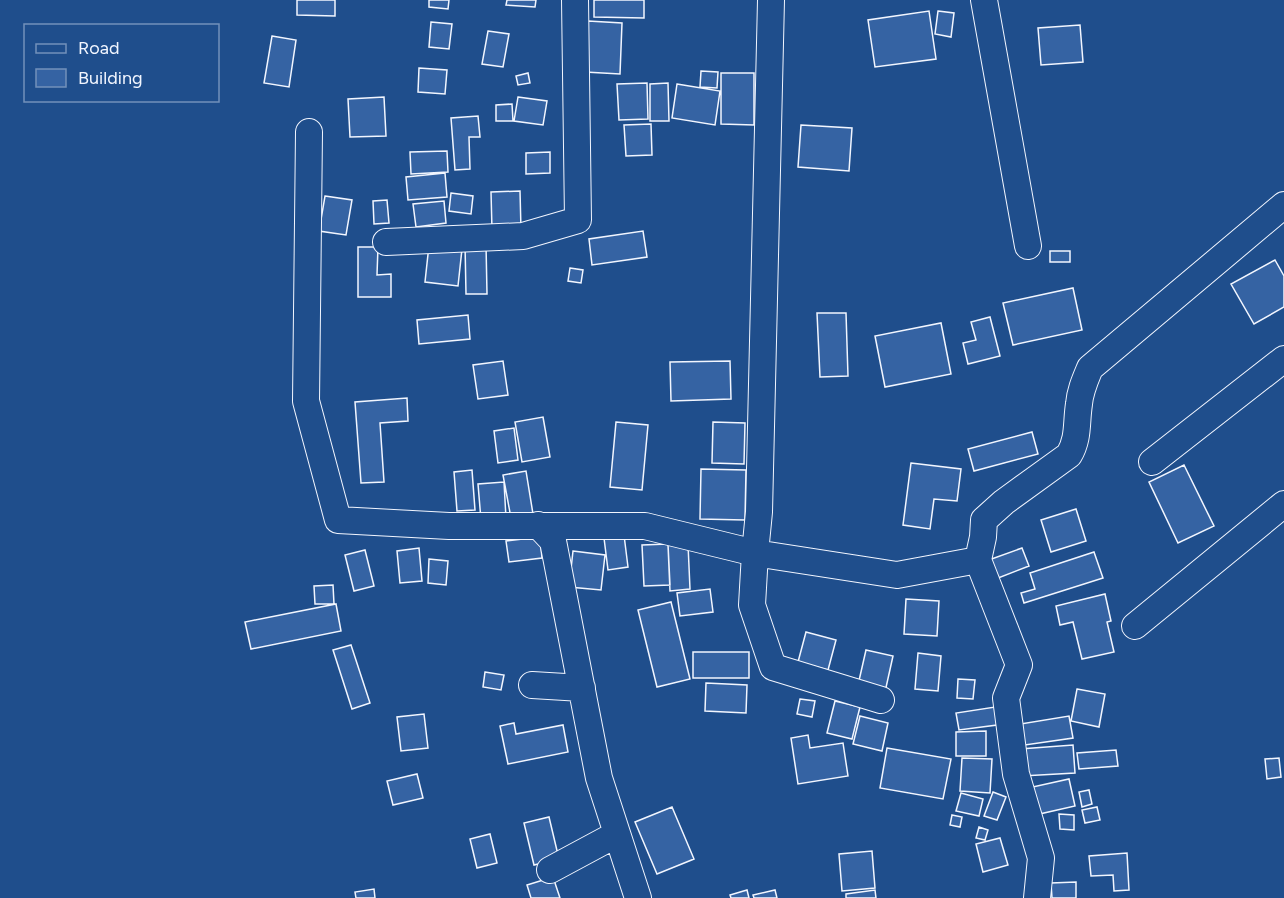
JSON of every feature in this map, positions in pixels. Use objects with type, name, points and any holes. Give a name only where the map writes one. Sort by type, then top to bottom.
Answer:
[{"type":"street","points":[[386,242],[523,236],[578,220],[575,0]]},
{"type":"street","points":[[771,0],[759,512],[752,605],[773,668],[881,700]]},
{"type":"street","points":[[984,0],[1029,246]]},
{"type":"street","points":[[309,132],[306,401],[338,520],[449,526],[645,526],[755,553],[897,575],[978,560]]},
{"type":"street","points":[[1037,898],[1041,858],[1016,774],[1006,698],[1019,665],[978,560],[984,520],[1004,502],[1069,455],[1076,443],[1078,405],[1082,386],[1090,368],[1284,205]]},
{"type":"street","points":[[1152,462],[1284,359]]},
{"type":"street","points":[[1135,626],[1284,504]]},
{"type":"street","points":[[538,525],[554,541],[599,778],[638,898]]},
{"type":"street","points":[[532,685],[582,688]]},
{"type":"street","points":[[550,870],[617,834]]},
{"type":"building","points":[[297,0],[335,0],[335,16],[297,15]]},
{"type":"building","points":[[429,0],[449,0],[448,9],[429,7]]},
{"type":"building","points":[[507,0],[536,0],[535,7],[506,5]]},
{"type":"building","points":[[594,0],[644,0],[644,18],[594,17]]},
{"type":"building","points":[[929,11],[936,59],[875,67],[868,20]]},
{"type":"building","points":[[938,11],[954,13],[951,37],[935,34]]},
{"type":"building","points":[[588,21],[622,23],[620,74],[585,72]]},
{"type":"building","points":[[431,22],[452,24],[449,49],[429,47]]},
{"type":"building","points":[[1080,25],[1083,62],[1041,65],[1038,28]]},
{"type":"building","points":[[488,31],[509,34],[503,67],[482,64]]},
{"type":"building","points":[[272,36],[296,40],[289,87],[264,83]]},
{"type":"building","points":[[419,68],[447,70],[445,94],[418,92]]},
{"type":"building","points":[[701,71],[718,72],[717,88],[700,87]]},
{"type":"building","points":[[528,73],[530,83],[518,85],[516,76]]},
{"type":"building","points":[[721,73],[754,73],[754,125],[721,124]]},
{"type":"building","points":[[647,83],[648,119],[619,120],[617,84]]},
{"type":"building","points":[[668,83],[669,121],[650,121],[650,84]]},
{"type":"building","points":[[677,84],[720,91],[715,125],[672,118]]},
{"type":"building","points":[[384,97],[386,136],[350,137],[348,99]]},
{"type":"building","points":[[518,97],[547,101],[543,125],[514,121]]},
{"type":"building","points":[[512,104],[513,121],[496,121],[496,105]]},
{"type":"building","points":[[478,116],[480,137],[469,137],[470,169],[455,170],[451,118]]},
{"type":"building","points":[[651,124],[652,155],[626,156],[624,125]]},
{"type":"building","points":[[801,125],[852,128],[849,171],[798,167]]},
{"type":"building","points":[[447,151],[448,172],[411,174],[410,152]]},
{"type":"building","points":[[550,152],[550,173],[526,174],[526,153]]},
{"type":"building","points":[[445,173],[447,197],[408,200],[406,177]]},
{"type":"building","points":[[520,191],[521,230],[492,230],[491,192]]},
{"type":"building","points":[[451,193],[473,196],[471,214],[449,211]]},
{"type":"building","points":[[325,196],[352,200],[346,235],[319,231]]},
{"type":"building","points":[[387,200],[389,223],[374,224],[373,201]]},
{"type":"building","points":[[444,201],[446,223],[416,227],[413,204]]},
{"type":"building","points":[[643,231],[647,257],[592,265],[589,239]]},
{"type":"building","points":[[465,244],[486,244],[487,294],[466,294]]},
{"type":"building","points":[[429,245],[462,249],[458,286],[425,282]]},
{"type":"building","points":[[358,247],[378,247],[377,275],[391,274],[391,297],[358,297]]},
{"type":"building","points":[[1050,251],[1070,251],[1070,262],[1050,262]]},
{"type":"building","points":[[1275,260],[1284,276],[1284,307],[1254,324],[1231,284]]},
{"type":"building","points":[[570,268],[583,270],[581,283],[568,281]]},
{"type":"building","points":[[1073,288],[1082,330],[1013,345],[1003,303]]},
{"type":"building","points":[[817,313],[846,313],[848,376],[820,377]]},
{"type":"building","points":[[468,315],[470,339],[419,344],[417,320]]},
{"type":"building","points":[[990,317],[1000,356],[968,364],[963,343],[976,340],[971,322]]},
{"type":"building","points":[[941,323],[951,374],[885,387],[875,336]]},
{"type":"building","points":[[503,361],[508,395],[478,399],[473,365]]},
{"type":"building","points":[[730,361],[731,399],[671,401],[670,362]]},
{"type":"building","points":[[407,398],[408,421],[380,423],[384,482],[361,483],[355,402]]},
{"type":"building","points":[[543,417],[550,457],[522,462],[515,422]]},
{"type":"building","points":[[616,422],[648,425],[642,490],[610,487]]},
{"type":"building","points":[[713,422],[745,423],[744,464],[712,463]]},
{"type":"building","points":[[514,428],[518,460],[498,463],[494,431]]},
{"type":"building","points":[[1032,432],[1038,454],[974,471],[968,449]]},
{"type":"building","points":[[911,463],[961,469],[957,501],[934,499],[930,529],[903,525]]},
{"type":"building","points":[[1184,465],[1214,526],[1178,543],[1149,482]]},
{"type":"building","points":[[701,469],[746,470],[745,520],[700,519]]},
{"type":"building","points":[[472,470],[475,510],[457,511],[454,472]]},
{"type":"building","points":[[526,471],[533,514],[511,518],[503,475]]},
{"type":"building","points":[[504,482],[506,518],[481,520],[478,484]]},
{"type":"building","points":[[1076,509],[1086,541],[1051,552],[1041,520]]},
{"type":"building","points":[[624,535],[628,567],[608,570],[604,538]]},
{"type":"building","points":[[540,537],[542,558],[509,562],[506,541]]},
{"type":"building","points":[[668,544],[670,585],[644,586],[642,545]]},
{"type":"building","points":[[688,544],[690,589],[670,591],[668,545]]},
{"type":"building","points":[[419,548],[422,581],[400,583],[397,551]]},
{"type":"building","points":[[1022,548],[1029,566],[993,580],[986,561]]},
{"type":"building","points":[[365,550],[374,586],[354,591],[345,555]]},
{"type":"building","points":[[573,551],[605,555],[601,590],[569,587]]},
{"type":"building","points":[[1094,552],[1103,578],[1024,603],[1021,593],[1035,589],[1030,573]]},
{"type":"building","points":[[429,559],[448,561],[446,585],[428,583]]},
{"type":"building","points":[[333,585],[334,604],[315,604],[314,586]]},
{"type":"building","points":[[710,589],[713,612],[680,616],[677,593]]},
{"type":"building","points":[[1105,594],[1111,621],[1107,622],[1114,652],[1082,659],[1073,622],[1060,625],[1056,606]]},
{"type":"building","points":[[906,599],[939,601],[937,636],[904,634]]},
{"type":"building","points":[[671,602],[690,679],[657,687],[638,610]]},
{"type":"building","points":[[336,604],[341,631],[251,649],[245,622]]},
{"type":"building","points":[[806,632],[836,640],[828,670],[798,662]]},
{"type":"building","points":[[351,645],[370,703],[352,709],[333,650]]},
{"type":"building","points":[[866,650],[893,656],[885,692],[858,685]]},
{"type":"building","points":[[693,652],[749,652],[749,678],[693,678]]},
{"type":"building","points":[[918,653],[941,656],[938,691],[915,689]]},
{"type":"building","points":[[485,672],[504,675],[501,690],[483,687]]},
{"type":"building","points":[[958,679],[975,680],[973,699],[957,698]]},
{"type":"building","points":[[706,683],[747,685],[746,713],[705,711]]},
{"type":"building","points":[[1077,689],[1105,694],[1099,727],[1071,721]]},
{"type":"building","points":[[800,699],[815,701],[812,717],[797,714]]},
{"type":"building","points":[[835,701],[860,707],[852,739],[827,733]]},
{"type":"building","points":[[995,707],[997,725],[959,730],[956,713]]},
{"type":"building","points":[[424,714],[428,748],[401,751],[397,717]]},
{"type":"building","points":[[860,716],[888,723],[882,751],[853,744]]},
{"type":"building","points":[[1069,716],[1073,738],[1018,746],[1015,725]]},
{"type":"building","points":[[514,723],[516,734],[563,725],[568,752],[508,764],[500,726]]},
{"type":"building","points":[[986,731],[986,756],[956,756],[956,732]]},
{"type":"building","points":[[808,735],[810,748],[843,743],[848,776],[798,784],[791,738]]},
{"type":"building","points":[[1073,745],[1075,773],[1022,776],[1020,749]]},
{"type":"building","points":[[887,748],[951,759],[943,799],[880,788]]},
{"type":"building","points":[[1116,750],[1118,766],[1079,769],[1077,753]]},
{"type":"building","points":[[962,758],[992,759],[990,793],[960,791]]},
{"type":"building","points":[[1279,758],[1281,777],[1267,779],[1265,759]]},
{"type":"building","points":[[417,774],[423,798],[393,805],[387,781]]},
{"type":"building","points":[[1069,779],[1075,806],[1035,815],[1028,788]]},
{"type":"building","points":[[1089,790],[1092,804],[1082,807],[1079,792]]},
{"type":"building","points":[[993,792],[1006,797],[997,820],[984,816]]},
{"type":"building","points":[[961,793],[983,799],[979,816],[956,811]]},
{"type":"building","points":[[672,807],[694,859],[657,874],[635,822]]},
{"type":"building","points":[[1097,807],[1100,820],[1085,823],[1082,810]]},
{"type":"building","points":[[1059,814],[1074,815],[1074,830],[1060,829]]},
{"type":"building","points":[[952,815],[962,817],[960,827],[950,825]]},
{"type":"building","points":[[549,817],[559,859],[534,865],[524,823]]},
{"type":"building","points":[[979,827],[988,830],[985,840],[976,838]]},
{"type":"building","points":[[490,834],[497,863],[477,868],[470,839]]},
{"type":"building","points":[[1000,838],[1008,865],[983,872],[976,844]]},
{"type":"building","points":[[872,851],[875,888],[842,891],[839,854]]},
{"type":"building","points":[[1127,853],[1129,890],[1114,891],[1113,875],[1091,876],[1089,856]]},
{"type":"building","points":[[553,877],[560,898],[531,898],[527,885]]},
{"type":"building","points":[[1076,882],[1076,898],[1052,898],[1051,883]]},
{"type":"building","points":[[374,889],[375,898],[356,898],[355,892]]},
{"type":"building","points":[[747,890],[749,898],[731,898],[730,895]]},
{"type":"building","points":[[775,890],[777,898],[754,898],[753,895]]},
{"type":"building","points":[[875,890],[876,898],[846,898],[846,894]]}]
